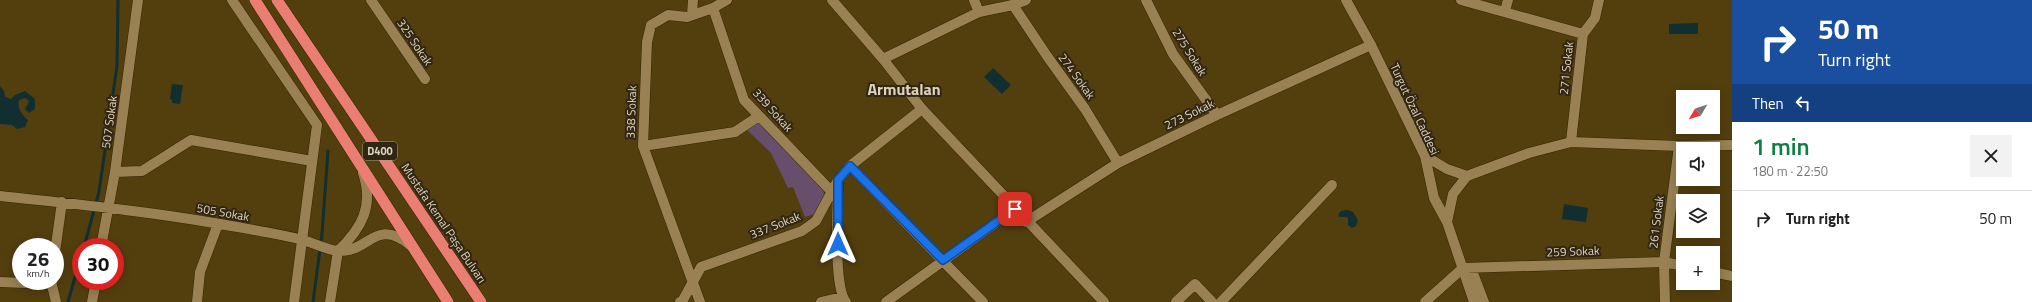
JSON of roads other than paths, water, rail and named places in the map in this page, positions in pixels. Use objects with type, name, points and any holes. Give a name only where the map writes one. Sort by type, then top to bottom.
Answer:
[{"type":"highway","name":"D400","points":[[255,0],[448,302]]},
{"type":"highway","name":"Mustafa Kemal Paşa Bulvarı","points":[[277,0],[481,302]]},
{"type":"highway","points":[[282,0],[321,64]]},
{"type":"street","name":"507 Sokak","points":[[102,238],[107,207],[115,172],[138,0]]},
{"type":"street","points":[[232,0],[317,125],[294,302]]},
{"type":"street","name":"325 Sokak","points":[[371,0],[425,79]]},
{"type":"street","points":[[692,16],[693,0]]},
{"type":"street","name":"338 Sokak","points":[[700,302],[643,146],[647,42],[651,25],[668,15],[687,17],[692,16],[713,8],[728,0]]},
{"type":"street","points":[[832,0],[883,59],[922,109],[1026,222],[1104,302]]},
{"type":"street","points":[[974,0],[979,12]]},
{"type":"street","points":[[883,59],[979,12],[1013,5],[1026,0]]},
{"type":"street","name":"275 Sokak","points":[[1146,0],[1173,54],[1216,115]]},
{"type":"street","name":"Turgut Özal Caddesi","points":[[1346,0],[1371,45],[1424,156],[1434,198],[1447,222],[1467,268],[1474,302]]},
{"type":"street","points":[[1461,0],[1505,11],[1583,34]]},
{"type":"street","points":[[1505,11],[1508,0]]},
{"type":"street","name":"271 Sokak","points":[[1571,142],[1583,34],[1595,18],[1598,0]]},
{"type":"street","name":"274 Sokak","points":[[1013,5],[1047,56],[1086,109],[1118,163]]},
{"type":"street","name":"339 Sokak","points":[[713,8],[744,100],[832,192]]},
{"type":"street","name":"273 Sokak","points":[[1026,222],[1118,163],[1216,115],[1371,45]]},
{"type":"street","name":"337 Sokak","points":[[680,302],[683,300],[701,267],[805,229],[816,221],[838,180],[850,166],[922,109]]},
{"type":"street","points":[[643,146],[735,132],[759,116]]},
{"type":"street","points":[[115,172],[142,171],[191,140],[312,161]]},
{"type":"street","points":[[1447,222],[1453,194],[1467,176],[1529,153],[1571,142],[1676,146]]},
{"type":"street","points":[[1720,145],[1732,145]]},
{"type":"street","points":[[1424,156],[1447,169],[1467,176]]},
{"type":"street","points":[[330,302],[338,251],[350,239],[364,217],[367,207],[366,184],[358,161]]},
{"type":"street","points":[[850,166],[983,302]]},
{"type":"street","name":"261 Sokak","points":[[1665,302],[1664,262],[1676,169]]},
{"type":"street","points":[[821,302],[844,299],[838,260],[838,180]]},
{"type":"street","points":[[1221,302],[1332,185]]},
{"type":"street","name":"505 Sokak","points":[[0,196],[107,207],[218,224],[303,240],[338,251]]},
{"type":"street","points":[[57,238],[62,202]]},
{"type":"street","points":[[886,302],[1015,209]]},
{"type":"street","points":[[197,302],[200,272],[218,224]]},
{"type":"street","points":[[338,251],[354,248],[382,234],[400,237],[414,248]]},
{"type":"street","name":"259 Sokak","points":[[1467,268],[1664,262],[1676,265]]},
{"type":"street","points":[[1425,302],[1467,268],[1484,302]]},
{"type":"street","points":[[1720,273],[1732,276]]},
{"type":"street","points":[[0,282],[12,282]]},
{"type":"street","points":[[1176,302],[1195,284],[1212,302]]},
{"type":"street","points":[[53,290],[56,302]]},
{"type":"street","points":[[92,302],[94,290]]},
{"type":"water","points":[[1698,23],[1698,34],[1669,34],[1669,24]]},
{"type":"water","points":[[993,68],[1011,85],[1002,94],[984,77]]},
{"type":"water","points":[[172,84],[183,85],[180,104],[172,103],[172,100],[170,99]]},
{"type":"water","points":[[0,86],[4,91],[5,97],[11,99],[15,95],[25,91],[35,99],[35,109],[29,113],[25,109],[29,102],[28,100],[25,98],[19,100],[20,111],[28,120],[25,127],[17,129],[12,125],[0,124]]},
{"type":"water","points":[[1564,204],[1588,208],[1586,222],[1562,219]]},
{"type":"water","points":[[1347,210],[1353,212],[1358,220],[1356,226],[1352,228],[1348,225],[1348,218],[1340,217],[1338,215],[1341,211]]},
{"type":"waterway","points":[[86,238],[99,192],[117,66],[118,0]]},
{"type":"waterway","points":[[313,302],[322,234],[328,151]]},
{"type":"waterway","points":[[68,302],[72,288]]},
{"type":"district","name":"Armutalan","points":[[904,89]]}]
